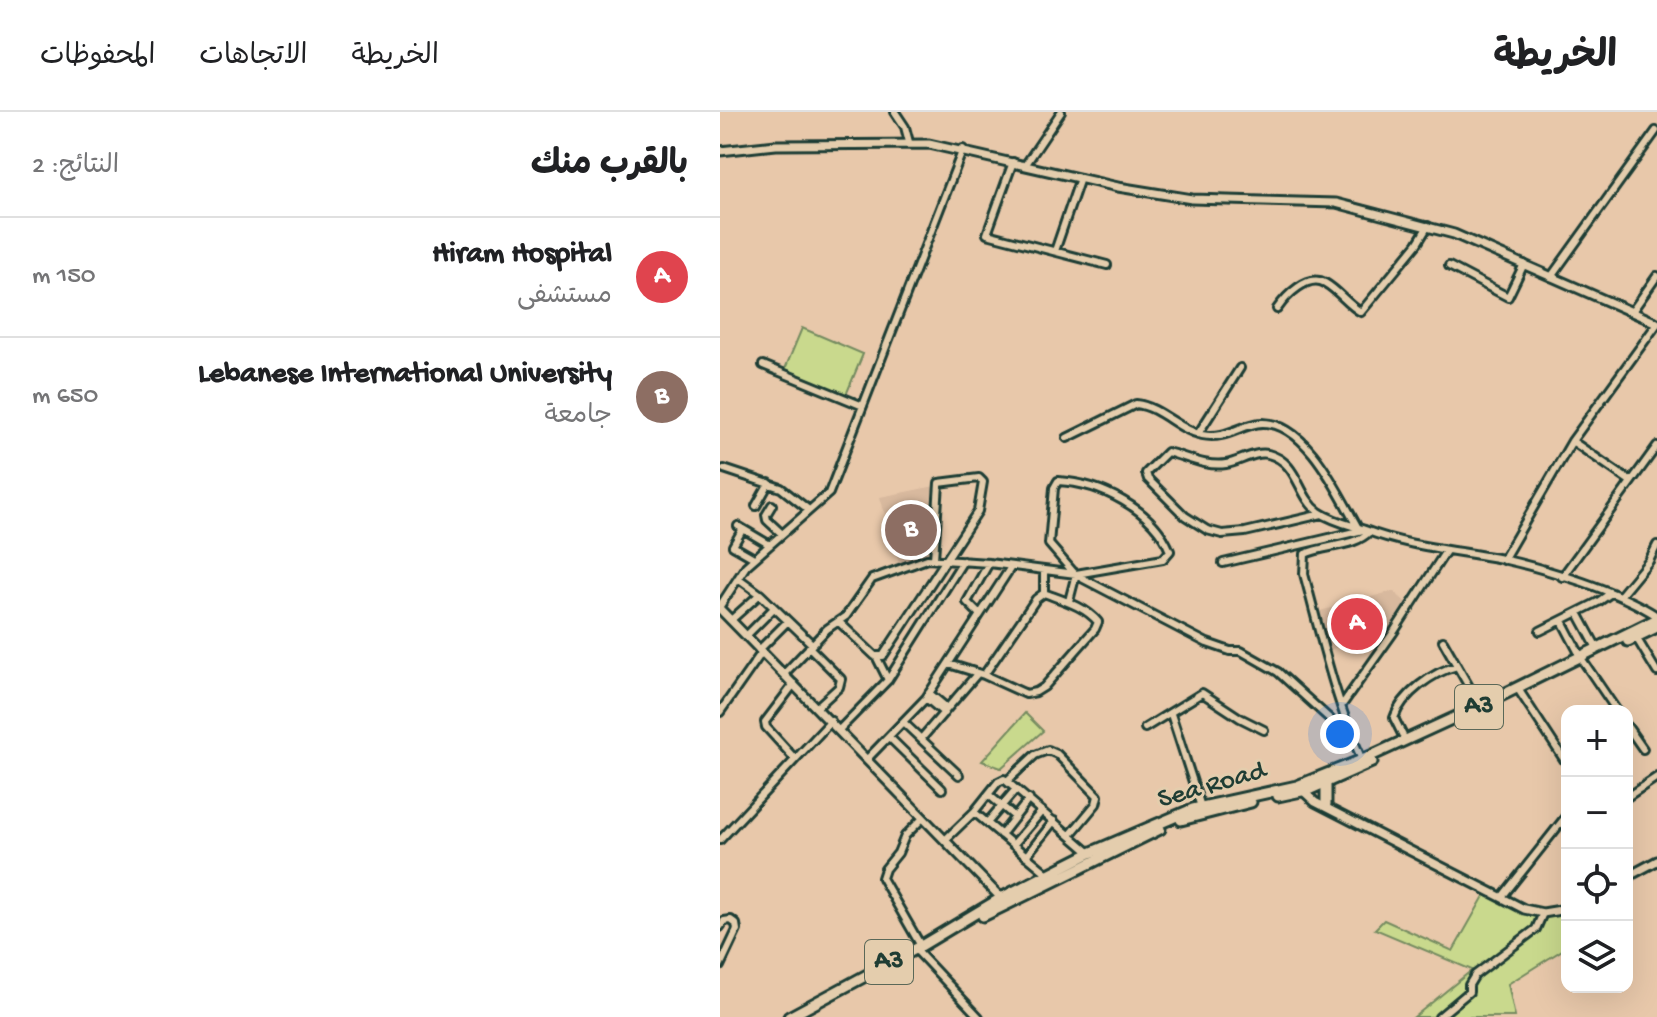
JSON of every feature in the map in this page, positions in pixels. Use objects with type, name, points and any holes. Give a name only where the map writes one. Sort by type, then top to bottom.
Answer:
[{"type":"highway","name":"Sea Road","points":[[801,1017],[1048,874],[1090,853],[1201,807],[1304,787],[1634,635],[1657,617]]},
{"type":"highway","name":"Sea Road","points":[[1004,902],[1183,819],[1326,782],[1520,692],[1598,649],[1657,627]]},
{"type":"highway","points":[[1326,782],[1326,805]]},
{"type":"highway","name":"Sea Road","points":[[789,1017],[920,949]]},
{"type":"main road","points":[[720,151],[756,145],[909,142],[963,149],[1118,187],[1214,202],[1336,203],[1471,240],[1657,323]]},
{"type":"main road","points":[[720,607],[1004,902]]},
{"type":"main road","points":[[1304,787],[1315,802],[1524,909],[1543,913],[1561,910]]},
{"type":"main road","points":[[1633,874],[1657,861]]},
{"type":"street","points":[[895,112],[905,127],[909,142]]},
{"type":"street","points":[[1026,164],[1061,112]]},
{"type":"street","points":[[1551,277],[1656,131]]},
{"type":"street","points":[[720,607],[754,558],[829,493],[963,149]]},
{"type":"street","points":[[1013,162],[987,234],[1107,265]]},
{"type":"street","points":[[1055,251],[1080,178]]},
{"type":"street","points":[[1277,309],[1295,289],[1323,281],[1361,312],[1428,226]]},
{"type":"street","points":[[1449,266],[1508,297],[1524,264]]},
{"type":"street","points":[[1633,310],[1657,276]]},
{"type":"street","points":[[1503,560],[1572,441],[1657,323]]},
{"type":"street","points":[[763,365],[863,406]]},
{"type":"street","points":[[1198,434],[1240,368]]},
{"type":"street","points":[[1067,438],[1136,404],[1154,409],[1198,434],[1228,434],[1263,423],[1291,434],[1309,446],[1363,530],[1361,539],[1315,550],[1303,558],[1304,574],[1342,705],[1362,760]]},
{"type":"street","points":[[1572,441],[1630,481]]},
{"type":"street","points":[[1562,577],[1657,446]]},
{"type":"street","points":[[1322,514],[1229,535],[1214,533],[1175,508],[1146,473],[1167,452],[1218,465],[1268,454],[1289,466],[1314,507],[1322,514],[1363,530],[1446,551],[1503,560],[1562,577],[1620,596],[1657,617]]},
{"type":"street","points":[[724,469],[769,483],[809,510]]},
{"type":"street","points":[[877,658],[883,656],[980,507],[983,482],[979,478],[939,483],[934,559]]},
{"type":"street","points":[[784,674],[827,629],[846,616],[872,579],[934,559],[1075,574],[1163,559],[1170,551],[1165,540],[1125,502],[1095,488],[1058,481],[1054,488],[1049,544],[1075,574],[1207,643],[1230,651],[1241,651],[1278,672],[1352,739]]},
{"type":"street","points":[[756,506],[769,483]]},
{"type":"street","points":[[772,505],[766,515],[767,520],[782,534]]},
{"type":"street","points":[[754,558],[733,546],[740,529],[770,545]]},
{"type":"street","points":[[1223,563],[1363,530]]},
{"type":"street","points":[[1620,596],[1649,561],[1657,545]]},
{"type":"street","points":[[1342,705],[1446,551]]},
{"type":"street","points":[[1649,561],[1657,557]]},
{"type":"street","points":[[839,730],[888,680],[963,561]]},
{"type":"street","points":[[980,615],[967,602],[989,563]]},
{"type":"street","points":[[867,759],[928,695],[1011,567]]},
{"type":"street","points":[[1044,571],[1044,593]]},
{"type":"street","points":[[1069,601],[1075,574]]},
{"type":"street","points":[[738,578],[788,621],[841,679],[839,687],[817,707]]},
{"type":"street","points":[[949,664],[1026,694],[1044,687],[1097,625],[1093,616],[1069,601],[1044,593]]},
{"type":"street","points":[[921,739],[981,674],[1036,599],[1044,593]]},
{"type":"street","points":[[1540,631],[1611,593]]},
{"type":"street","points":[[731,620],[760,594]]},
{"type":"street","points":[[746,636],[773,609]]},
{"type":"street","points":[[1578,613],[1598,649]]},
{"type":"street","points":[[720,712],[761,651],[788,621]]},
{"type":"street","points":[[1562,621],[1582,659],[1613,705]]},
{"type":"street","points":[[839,622],[877,658],[888,680]]},
{"type":"street","points":[[1634,635],[1657,672]]},
{"type":"street","points":[[1443,641],[1480,706]]},
{"type":"street","points":[[1405,740],[1395,714],[1415,689],[1457,666]]},
{"type":"street","points":[[794,684],[765,722],[795,759]]},
{"type":"street","points":[[1520,692],[1561,755]]},
{"type":"street","points":[[1145,728],[1202,693],[1264,730]]},
{"type":"street","points":[[720,695],[730,701]]},
{"type":"street","points":[[928,695],[946,711]]},
{"type":"street","points":[[1171,714],[1201,807]]},
{"type":"street","points":[[720,840],[831,721]]},
{"type":"street","points":[[904,723],[959,775]]},
{"type":"street","points":[[1633,735],[1643,749]]},
{"type":"street","points":[[889,737],[942,789]]},
{"type":"street","points":[[1007,781],[1035,755],[1048,750],[1057,754],[1098,796],[1096,804],[1071,834]]},
{"type":"street","points":[[1633,793],[1657,777]]},
{"type":"street","points":[[945,840],[1001,780],[1007,781],[1029,799],[1090,853]]},
{"type":"street","points":[[987,823],[1016,789]]},
{"type":"street","points":[[989,795],[1015,817]]},
{"type":"street","points":[[1001,835],[1029,799]]},
{"type":"street","points":[[1013,845],[1042,811]]},
{"type":"street","points":[[974,812],[1048,874]]},
{"type":"street","points":[[923,818],[905,836],[882,878],[920,949],[979,1017]]},
{"type":"street","points":[[1026,856],[1054,821]]},
{"type":"street","points":[[1502,897],[1561,823]]},
{"type":"street","points":[[1439,1017],[1469,992],[1475,975],[1536,929],[1543,913]]},
{"type":"street","points":[[720,927],[724,921],[731,920],[737,930],[720,966]]},
{"type":"shaded area","points":[[935,486],[931,554],[900,566],[880,497]]},
{"type":"shaded area","points":[[1393,591],[1409,605],[1379,648],[1364,637],[1327,651],[1316,612]]},
{"type":"green space","points":[[802,328],[863,354],[846,395],[785,369]]},
{"type":"green space","points":[[1025,713],[1043,731],[1001,768],[982,761]]},
{"type":"green space","points":[[1488,889],[1524,909],[1543,913],[1561,903],[1561,951],[1508,984],[1515,1017],[1414,1017],[1472,970],[1375,929],[1384,920],[1453,951]]},
{"type":"place","name":"Lebanese International University","points":[[911,530]]},
{"type":"place","name":"Hiram Hospital","points":[[1357,624]]}]
